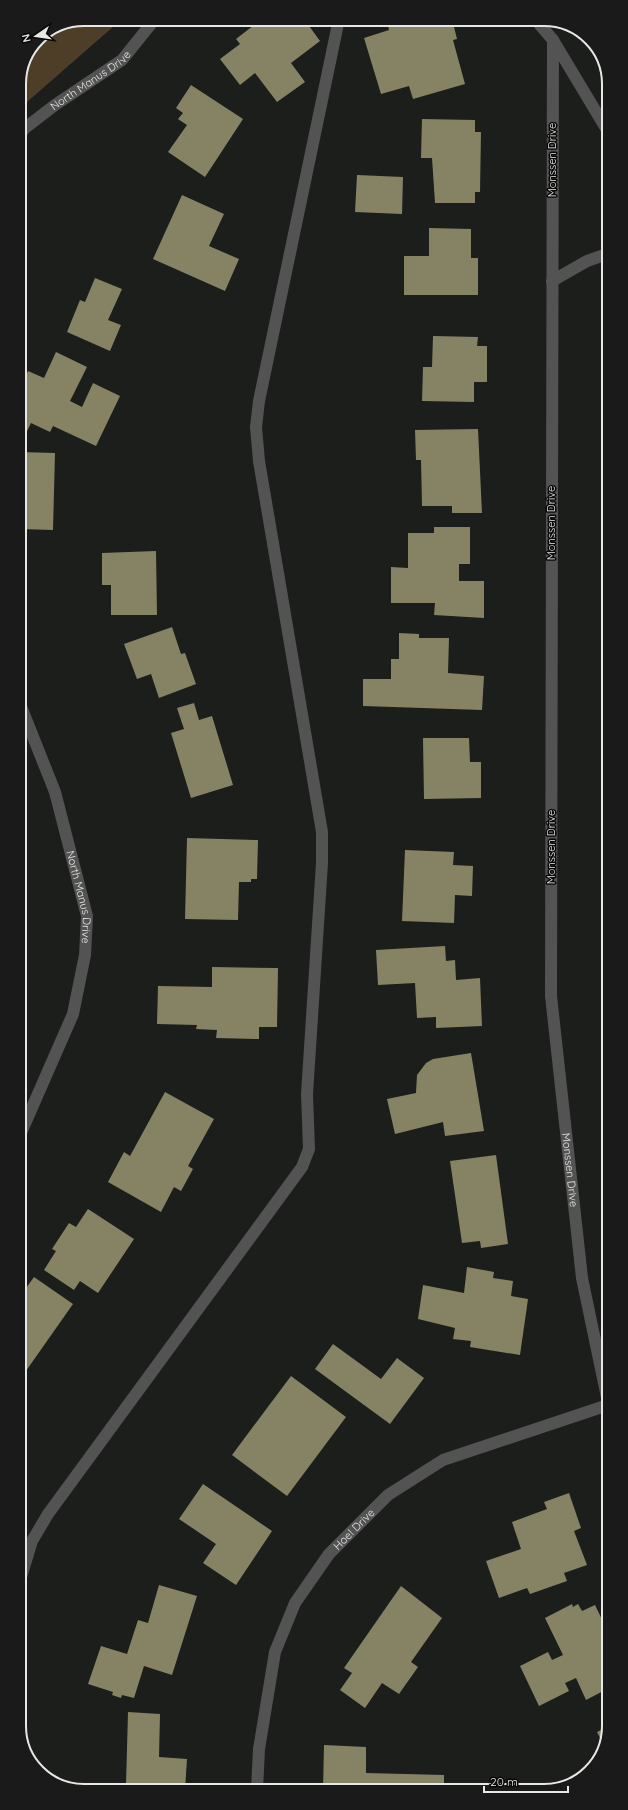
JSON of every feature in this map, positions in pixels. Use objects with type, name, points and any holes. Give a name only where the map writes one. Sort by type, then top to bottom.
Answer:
[{"type":"street","name":"North Manus Drive","points":[[26,127],[55,105],[122,60],[149,26]]},
{"type":"street","points":[[26,1561],[32,1541],[48,1514],[302,1167],[308,1149],[307,1094],[322,863],[322,832],[259,461],[256,427],[258,401],[338,26]]},
{"type":"street","points":[[541,26],[553,40],[602,122]]},
{"type":"street","name":"Monssen Drive","points":[[553,40],[551,996],[582,1278],[602,1376]]},
{"type":"street","points":[[552,281],[587,261],[602,256]]},
{"type":"street","name":"North Manus Drive","points":[[26,719],[55,792],[87,916],[85,955],[73,1014],[26,1121]]},
{"type":"street","name":"Hoel Drive","points":[[256,1784],[259,1749],[275,1652],[295,1603],[329,1554],[388,1495],[443,1460],[602,1408]]},
{"type":"shaded area","points":[[114,26],[26,103],[27,72],[34,56],[56,56],[56,34],[72,27]]},
{"type":"building","points":[[253,26],[309,26],[320,41],[291,63],[305,82],[277,102],[255,73],[240,85],[220,59],[240,44],[236,39]]},
{"type":"building","points":[[388,26],[454,26],[457,39],[453,40],[465,84],[413,99],[409,86],[381,94],[364,38],[389,30]]},
{"type":"building","points":[[191,85],[243,119],[205,177],[168,152],[187,125],[178,119],[183,113],[176,108]]},
{"type":"building","points":[[422,119],[475,120],[475,132],[481,132],[480,192],[475,192],[475,203],[435,203],[432,158],[421,158]]},
{"type":"building","points":[[357,175],[403,177],[402,214],[355,212]]},
{"type":"building","points":[[182,195],[224,214],[209,246],[239,259],[225,291],[153,259]]},
{"type":"building","points":[[429,228],[471,229],[471,258],[478,258],[478,295],[404,295],[404,256],[429,256]]},
{"type":"building","points":[[95,278],[122,289],[108,320],[121,325],[110,351],[67,332],[80,300],[85,302]]},
{"type":"building","points":[[433,336],[478,337],[477,346],[487,346],[487,382],[474,382],[474,402],[422,401],[423,367],[432,367]]},
{"type":"building","points":[[56,352],[87,367],[70,401],[82,407],[93,383],[120,396],[96,446],[53,426],[50,432],[31,423],[26,433],[26,376],[28,371],[44,378]]},
{"type":"building","points":[[478,429],[482,513],[452,513],[452,506],[422,506],[421,460],[416,460],[415,430]]},
{"type":"building","points":[[26,452],[55,453],[53,530],[26,529]]},
{"type":"building","points":[[434,527],[470,527],[470,564],[459,564],[459,581],[484,581],[484,618],[434,615],[435,603],[391,603],[391,567],[408,568],[408,533],[434,533]]},
{"type":"building","points":[[156,551],[157,615],[111,615],[111,585],[102,585],[102,553]]},
{"type":"building","points":[[172,627],[181,654],[185,653],[196,684],[159,698],[151,674],[137,679],[124,644]]},
{"type":"building","points":[[399,633],[419,634],[419,638],[449,638],[448,673],[484,676],[482,710],[363,706],[363,679],[391,679],[391,659],[399,659]]},
{"type":"building","points":[[194,703],[199,720],[212,716],[233,785],[191,798],[171,733],[184,729],[177,708]]},
{"type":"building","points":[[423,738],[469,738],[470,762],[481,762],[481,798],[424,799]]},
{"type":"building","points":[[187,838],[258,840],[257,879],[251,879],[251,882],[239,882],[238,920],[185,919]]},
{"type":"building","points":[[405,850],[454,852],[453,865],[473,866],[472,896],[455,895],[454,923],[402,921]]},
{"type":"building","points":[[445,946],[446,961],[455,960],[456,980],[480,978],[482,1026],[436,1028],[436,1017],[417,1018],[415,983],[378,985],[376,950]]},
{"type":"building","points":[[212,967],[278,968],[277,1027],[259,1027],[259,1039],[216,1038],[217,1030],[196,1029],[197,1025],[157,1024],[158,986],[212,987]]},
{"type":"building","points":[[471,1053],[484,1131],[445,1136],[443,1122],[395,1134],[387,1099],[416,1093],[417,1075],[426,1063],[433,1059]]},
{"type":"building","points":[[165,1092],[214,1119],[188,1166],[193,1169],[181,1191],[174,1187],[161,1212],[108,1182],[124,1152],[130,1156]]},
{"type":"building","points":[[496,1155],[508,1244],[481,1248],[480,1241],[462,1243],[450,1161]]},
{"type":"building","points":[[88,1209],[134,1239],[98,1293],[80,1281],[74,1290],[44,1270],[56,1251],[52,1249],[69,1223],[76,1227]]},
{"type":"building","points":[[467,1267],[494,1272],[493,1278],[513,1281],[511,1296],[528,1299],[520,1355],[470,1347],[471,1341],[453,1339],[455,1328],[418,1319],[423,1285],[464,1293]]},
{"type":"building","points":[[34,1277],[73,1304],[26,1371],[26,1288]]},
{"type":"building","points":[[333,1344],[381,1379],[397,1358],[424,1378],[390,1424],[315,1369]]},
{"type":"building","points":[[291,1376],[346,1417],[287,1496],[232,1455]]},
{"type":"building","points":[[203,1484],[272,1531],[236,1585],[203,1563],[216,1544],[179,1519]]},
{"type":"building","points":[[569,1493],[581,1528],[574,1531],[587,1565],[564,1573],[567,1581],[530,1594],[527,1588],[499,1598],[486,1561],[521,1549],[512,1522],[547,1509],[544,1502]]},
{"type":"building","points":[[159,1585],[197,1596],[172,1675],[144,1666],[134,1698],[122,1695],[121,1698],[112,1695],[113,1692],[88,1684],[101,1646],[127,1654],[138,1620],[148,1623]]},
{"type":"building","points":[[401,1586],[442,1618],[411,1662],[418,1667],[399,1694],[382,1683],[365,1708],[340,1690],[352,1673],[344,1668]]},
{"type":"building","points":[[572,1604],[573,1607],[578,1604],[582,1611],[595,1605],[602,1620],[602,1692],[586,1700],[576,1678],[565,1683],[569,1691],[539,1706],[520,1666],[548,1652],[552,1660],[563,1655],[545,1618]]},
{"type":"building","points":[[128,1712],[160,1714],[159,1757],[187,1759],[185,1784],[126,1784]]},
{"type":"building","points":[[602,1730],[601,1739],[597,1732]]},
{"type":"building","points":[[324,1745],[366,1747],[366,1773],[444,1775],[444,1784],[323,1784]]}]
